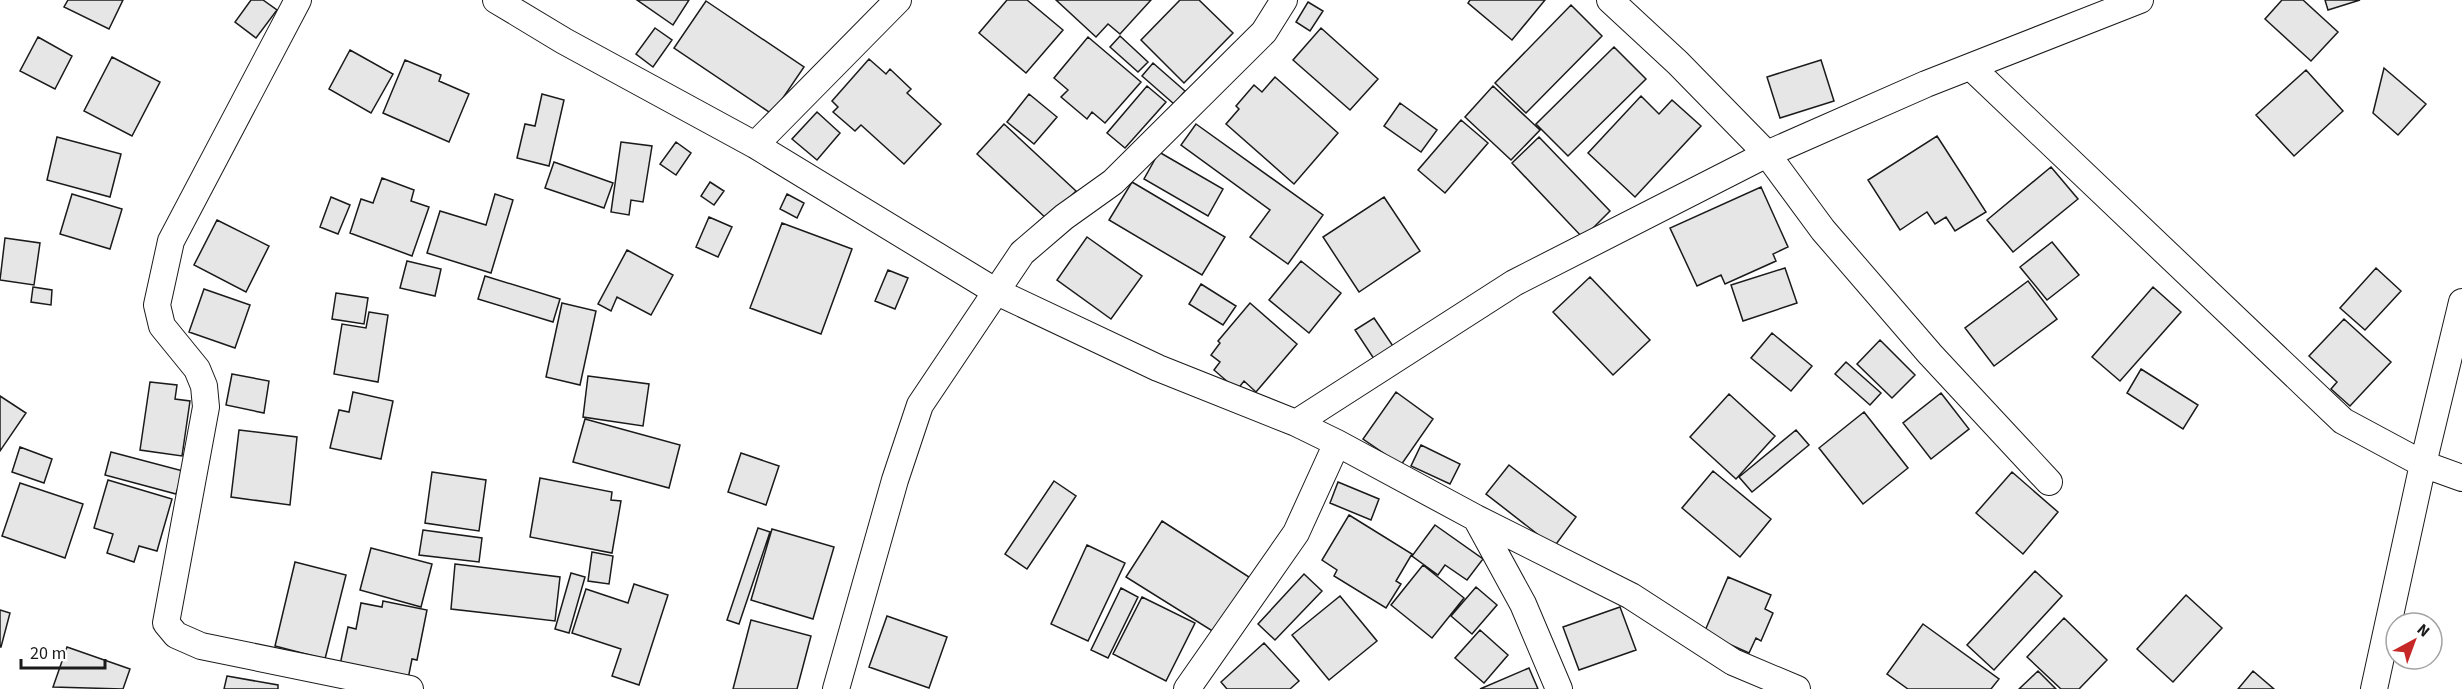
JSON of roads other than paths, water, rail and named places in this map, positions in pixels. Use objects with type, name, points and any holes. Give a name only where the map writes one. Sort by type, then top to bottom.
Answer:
[{"type":"street","points":[[297,0],[171,241],[158,305],[162,326],[196,369],[204,386],[206,407],[166,623],[176,635],[201,646],[410,689]]},
{"type":"street","points":[[496,0],[755,145],[995,291],[1158,368],[1296,423],[1337,443],[1476,518],[1631,596],[1733,662],[1797,689]]},
{"type":"street","points":[[755,145],[898,0]]},
{"type":"street","points":[[836,689],[895,480],[920,405],[1022,253],[1064,217],[1113,182],[1264,32],[1284,0]]},
{"type":"street","points":[[1610,0],[1678,63],[1767,154],[1823,230],[1930,354],[2049,482]]},
{"type":"street","points":[[1296,423],[1514,283],[1767,154],[1926,84],[2140,0]]},
{"type":"street","points":[[1971,67],[2343,421],[2422,464],[2462,478]]},
{"type":"street","points":[[2374,689],[2422,464],[2462,302]]},
{"type":"street","points":[[1187,689],[1296,533],[1337,443]]},
{"type":"street","points":[[1476,518],[1523,604],[1559,689]]}]
